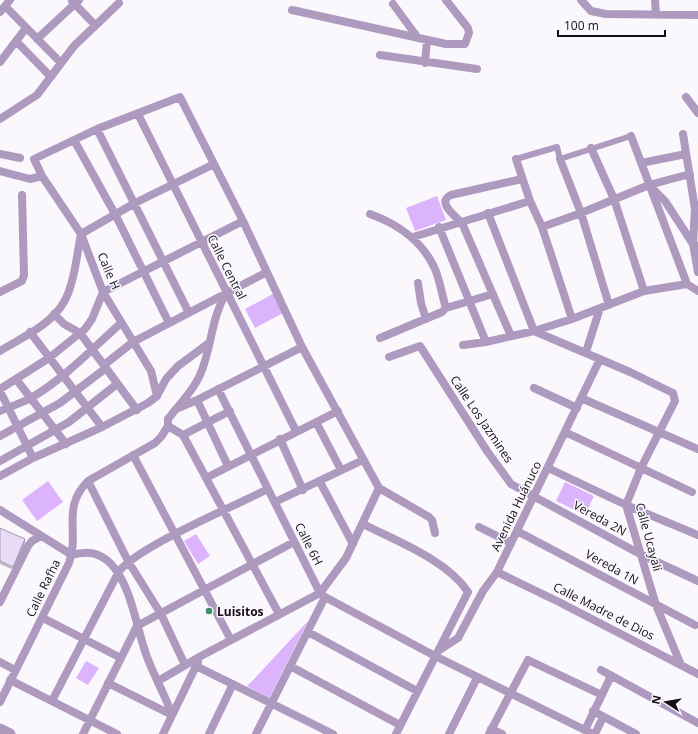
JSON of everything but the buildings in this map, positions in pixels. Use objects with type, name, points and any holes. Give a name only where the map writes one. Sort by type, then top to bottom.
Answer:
[{"type":"street","points":[[292,10],[446,44],[465,44],[469,33],[468,28],[446,0]]},
{"type":"street","points":[[581,0],[591,11],[606,14],[698,14]]},
{"type":"street","points":[[655,0],[656,15]]},
{"type":"street","points":[[37,39],[75,1],[95,25]]},
{"type":"street","points":[[2,116],[37,95],[61,63],[95,25],[119,3]]},
{"type":"street","points":[[393,4],[418,38]]},
{"type":"street","points":[[5,6],[61,63]]},
{"type":"street","points":[[0,61],[26,28]]},
{"type":"street","points":[[425,63],[427,40]]},
{"type":"street","points":[[16,41],[51,77]]},
{"type":"street","points":[[380,55],[425,63],[477,69]]},
{"type":"street","points":[[169,323],[115,214],[74,140],[97,129],[180,97],[243,221],[302,347],[379,488],[429,517],[432,520],[435,533]]},
{"type":"street","points":[[686,97],[698,113]]},
{"type":"street","name":"Calle Central","points":[[138,114],[296,431]]},
{"type":"street","points":[[97,129],[189,314]]},
{"type":"street","points":[[683,134],[695,209],[695,245],[698,272]]},
{"type":"street","points":[[560,159],[631,136],[687,284],[698,291]]},
{"type":"street","name":"Calle H","points":[[74,140],[34,159],[42,176],[81,234],[103,292],[150,371],[156,396]]},
{"type":"street","points":[[572,319],[542,227],[530,201],[516,159],[557,147],[560,159],[581,214],[609,305]]},
{"type":"street","points":[[591,148],[614,199],[644,291]]},
{"type":"street","points":[[0,154],[20,158]]},
{"type":"street","points":[[641,163],[686,154]]},
{"type":"street","points":[[0,350],[30,332],[54,314],[64,302],[69,288],[81,234],[135,203],[214,164]]},
{"type":"street","points":[[0,171],[30,179],[42,176]]},
{"type":"street","points":[[542,227],[581,214],[649,185],[690,174]]},
{"type":"street","points":[[512,336],[462,223],[451,213],[446,205],[447,196],[522,179]]},
{"type":"street","points":[[649,185],[665,201],[695,245]]},
{"type":"street","points":[[0,292],[22,281],[24,275],[22,196]]},
{"type":"street","points":[[412,237],[439,227],[462,223],[488,213],[530,201]]},
{"type":"street","points":[[488,213],[534,331],[600,359]]},
{"type":"street","points":[[370,214],[383,218],[412,237],[428,257],[435,270],[446,308]]},
{"type":"street","points":[[33,458],[0,390],[49,358],[80,333],[92,319],[103,292],[243,221]]},
{"type":"street","points":[[439,227],[486,342]]},
{"type":"street","points":[[0,436],[43,414],[76,391],[133,342],[267,272]]},
{"type":"street","points":[[418,283],[426,319]]},
{"type":"street","points":[[463,345],[486,342],[534,331],[572,319],[644,291],[687,284]]},
{"type":"street","points":[[185,665],[161,614],[128,561],[88,481],[155,443],[161,437],[168,426],[168,419],[192,390],[201,374],[217,308],[227,293]]},
{"type":"street","points":[[380,338],[442,312],[446,308],[493,294]]},
{"type":"street","points":[[586,352],[600,308]]},
{"type":"street","points":[[54,314],[64,324],[80,333],[137,410]]},
{"type":"street","points":[[0,412],[31,398],[94,350],[121,323]]},
{"type":"street","points":[[30,332],[102,427]]},
{"type":"street","points":[[0,476],[33,458],[137,410],[156,396],[166,379],[178,366],[209,343]]},
{"type":"street","name":"Calle Los Jazmines","points":[[389,357],[420,346],[487,451],[511,484],[534,496]]},
{"type":"street","points":[[176,409],[302,347]]},
{"type":"street","name":"Avenida Huánuco","points":[[437,654],[458,638],[483,591],[497,572],[600,359]]},
{"type":"street","name":"Calle Ucayali","points":[[600,359],[673,393],[675,397],[641,468],[626,505],[656,605],[681,665]]},
{"type":"street","points":[[16,379],[66,444]]},
{"type":"street","points":[[0,461],[56,431],[117,384]]},
{"type":"street","points":[[534,388],[577,408]]},
{"type":"street","name":"Calle 6H","points":[[218,389],[252,454],[294,542],[323,595]]},
{"type":"street","points":[[581,398],[658,433],[698,449]]},
{"type":"street","points":[[197,400],[228,466]]},
{"type":"street","points":[[183,435],[230,411]]},
{"type":"street","points":[[206,478],[280,439],[338,411]]},
{"type":"street","points":[[316,422],[341,470]]},
{"type":"street","points":[[168,426],[183,435],[251,565],[279,614]]},
{"type":"street","points":[[565,432],[692,492]]},
{"type":"street","points":[[280,439],[303,490]]},
{"type":"street","points":[[133,455],[176,534],[230,640]]},
{"type":"street","points":[[275,502],[364,460]]},
{"type":"street","points":[[548,468],[626,505],[698,535]]},
{"type":"street","name":"Calle Rafha","points":[[0,702],[72,555],[74,499],[88,481]]},
{"type":"street","points":[[320,482],[353,544]]},
{"type":"street","points":[[256,734],[308,632],[323,595],[353,544],[379,488]]},
{"type":"street","points":[[52,701],[118,573],[128,561],[176,534],[268,489]]},
{"type":"street","name":"Vereda 2N","points":[[534,496],[640,554],[698,581]]},
{"type":"street","points":[[2,513],[72,555],[84,553],[104,557],[118,573],[127,587],[146,655],[172,715]]},
{"type":"street","points":[[363,524],[436,561],[468,590],[468,593],[396,734]]},
{"type":"street","points":[[479,527],[511,543]]},
{"type":"street","name":"Vereda 1N","points":[[517,531],[695,625]]},
{"type":"street","points":[[1,598],[28,546],[32,541],[42,536]]},
{"type":"street","points":[[83,734],[137,626],[161,614],[203,589],[294,542]]},
{"type":"street","name":"Calle Madre de Dios","points":[[497,572],[559,602],[698,674]]},
{"type":"street","points":[[158,681],[279,614],[323,595]]},
{"type":"street","points":[[323,595],[437,654],[477,678],[584,730],[594,734],[603,717]]},
{"type":"street","points":[[42,618],[121,658]]},
{"type":"street","points":[[308,632],[417,691]]},
{"type":"street","points":[[163,734],[201,656]]},
{"type":"street","points":[[502,734],[490,731],[528,660],[602,695]]},
{"type":"street","points":[[0,662],[15,670]]},
{"type":"street","points":[[196,666],[333,734]]},
{"type":"street","points":[[290,666],[400,725]]},
{"type":"street","points":[[601,670],[698,723]]},
{"type":"street","points":[[584,730],[611,676]]},
{"type":"street","points":[[449,734],[477,678]]},
{"type":"street","points":[[10,680],[117,734]]},
{"type":"street","points":[[108,683],[172,715]]},
{"type":"street","points":[[209,734],[233,684]]},
{"type":"street","points":[[593,711],[636,734]]},
{"type":"street","points":[[0,729],[10,734]]},
{"type":"shaded area","points":[[437,196],[446,220],[415,231],[406,208]]},
{"type":"shaded area","points":[[273,294],[283,313],[255,328],[245,309]]},
{"type":"shaded area","points":[[48,481],[63,502],[37,521],[22,500]]},
{"type":"shaded area","points":[[565,482],[594,496],[585,515],[556,501]]},
{"type":"shaded area","points":[[196,534],[210,556],[198,564],[184,541]]},
{"type":"shaded area","points":[[308,621],[269,698],[247,686],[255,678]]},
{"type":"shaded area","points":[[86,661],[99,668],[88,685],[76,678]]},
{"type":"place","name":"Luisitos","points":[[209,611]]}]
